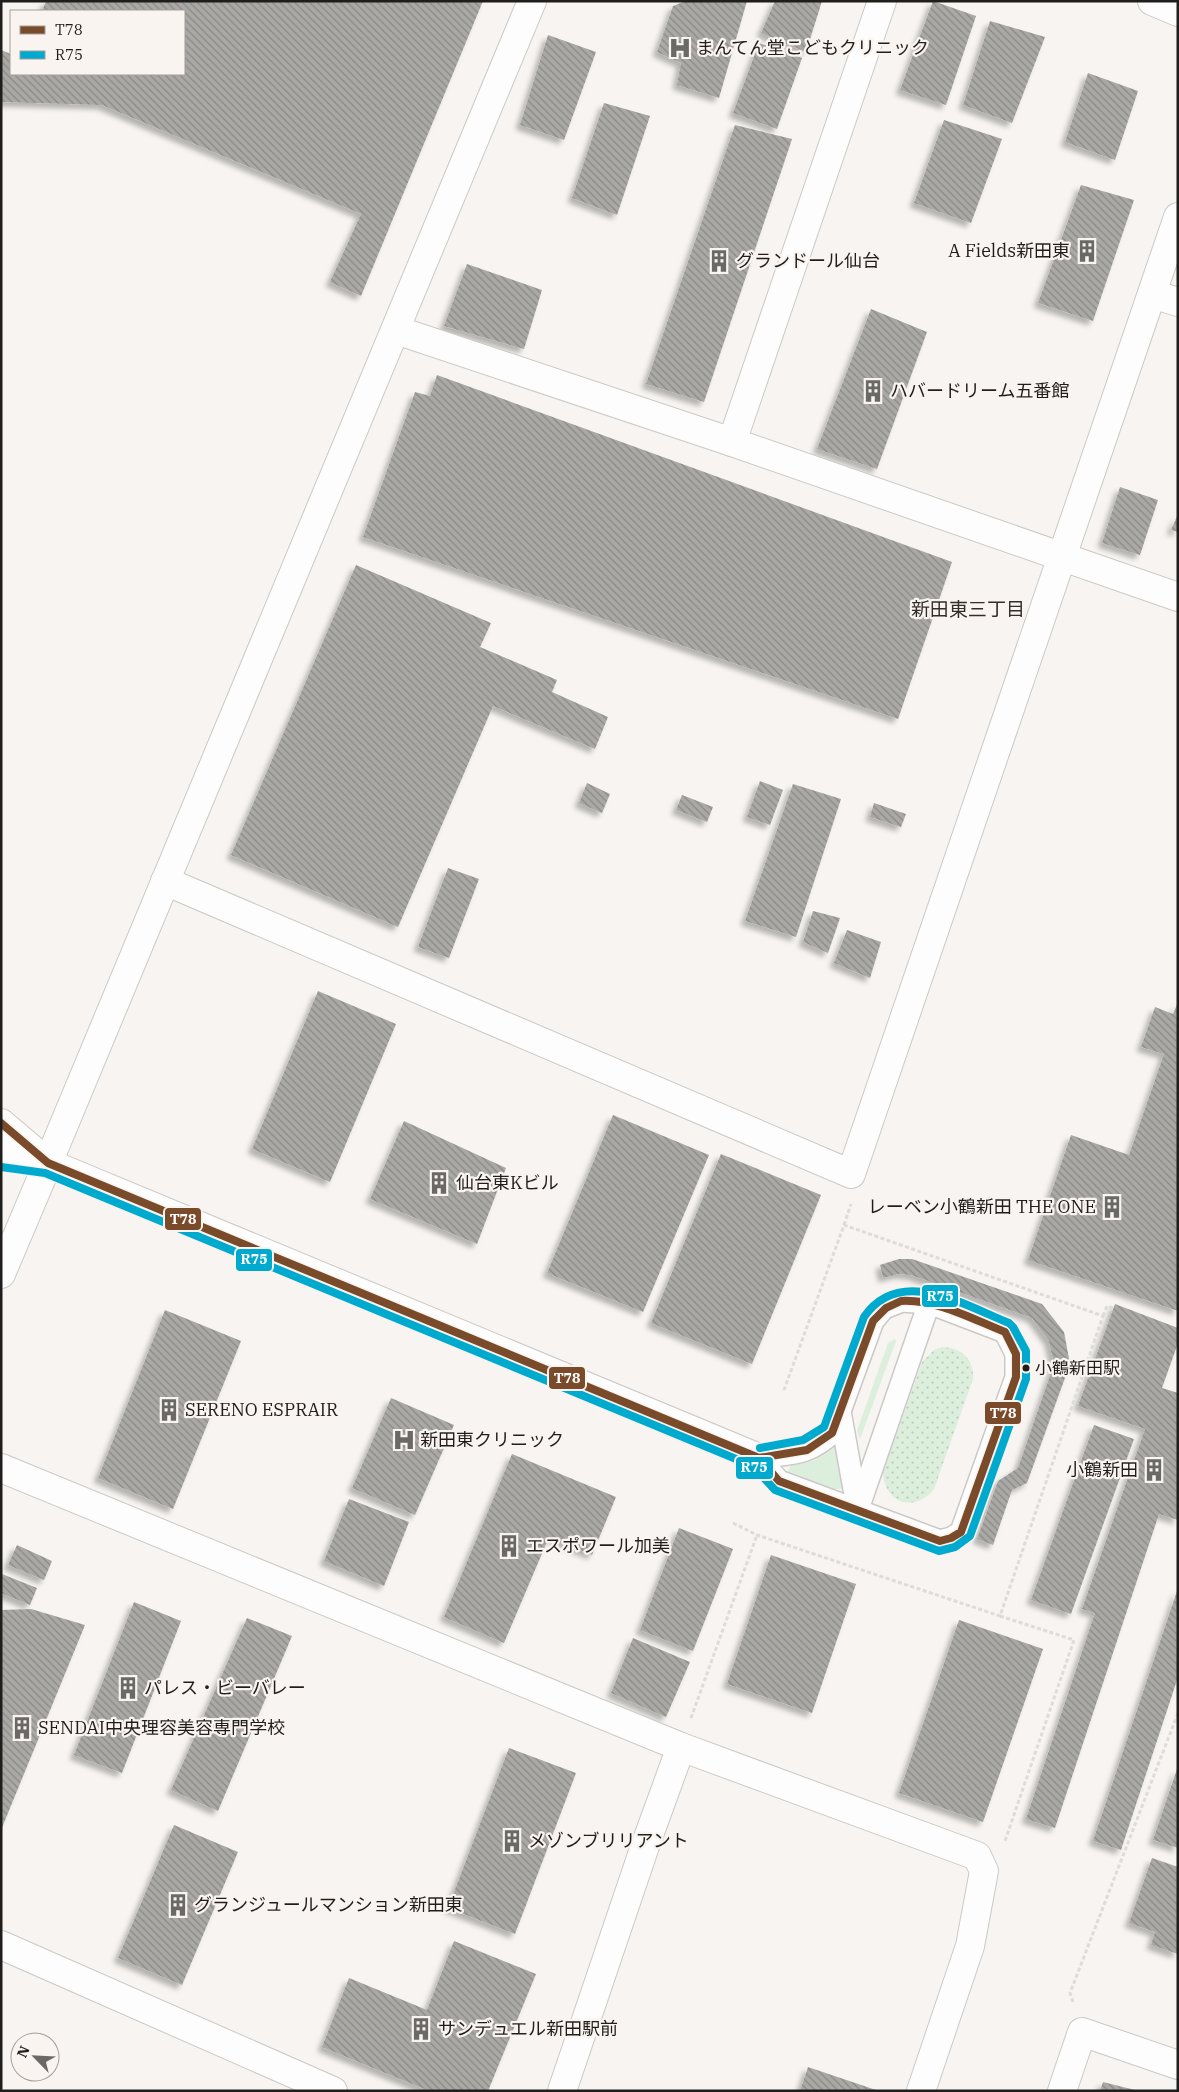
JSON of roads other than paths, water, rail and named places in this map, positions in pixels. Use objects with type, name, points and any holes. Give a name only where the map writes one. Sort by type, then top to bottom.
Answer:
[{"type":"street","points":[[1,1274],[532,1]]},
{"type":"street","points":[[732,442],[882,1]]},
{"type":"street","points":[[1152,1],[1178,12]]},
{"type":"street","points":[[165,880],[850,1174],[1178,218]]},
{"type":"street","points":[[1152,294],[1178,302]]},
{"type":"street","points":[[396,330],[732,442],[1178,597]]},
{"type":"street","points":[[1,1123],[48,1163]]},
{"type":"street","points":[[1,1157],[48,1163],[759,1458]]},
{"type":"street","points":[[1,1468],[681,1747],[977,1856],[984,1871],[970,1946],[921,2091]]},
{"type":"street","points":[[562,2091],[645,1846],[681,1747]]},
{"type":"street","points":[[1,1945],[333,2091]]},
{"type":"street","points":[[1062,2091],[1082,2032],[1178,2065]]},
{"type":"lane","points":[[902,1301],[929,1304],[1004,1332],[1016,1354],[1016,1377],[961,1532],[950,1538],[940,1541],[779,1481],[759,1458],[806,1451],[822,1442],[832,1433],[873,1321],[884,1308],[902,1301]]},
{"type":"lane","points":[[858,1509],[929,1304]]},
{"type":"lane","points":[[840,1411],[858,1509]]},
{"type":"place","name":"まんてん堂こどもクリニック","points":[[680,48]]},
{"type":"place","name":"A Fields新田東","points":[[1087,251]]},
{"type":"place","name":"グランドール仙台","points":[[719,261]]},
{"type":"place","name":"ハバードリーム五番館","points":[[873,391]]},
{"type":"place","name":"仙台東Kビル","points":[[439,1183]]},
{"type":"place","name":"レーベン小鶴新田 THE ONE","points":[[1112,1207]]},
{"type":"place","name":"小鶴新田駅","points":[[1026,1368]]},
{"type":"place","name":"SERENO ESPRAIR","points":[[169,1410]]},
{"type":"place","name":"新田東クリニック","points":[[404,1440]]},
{"type":"place","name":"小鶴新田","points":[[1154,1470]]},
{"type":"place","name":"エスポワール加美","points":[[509,1546]]},
{"type":"place","name":"パレス・ビーバレー","points":[[128,1688]]},
{"type":"place","name":"SENDAI中央理容美容専門学校","points":[[22,1728]]},
{"type":"place","name":"メゾンブリリアント","points":[[512,1841]]},
{"type":"place","name":"グランジュールマンション新田東","points":[[178,1905]]},
{"type":"place","name":"サンデュエル新田駅前","points":[[421,2029]]},
{"type":"district","name":"新田東三丁目","points":[[968,609]]}]
